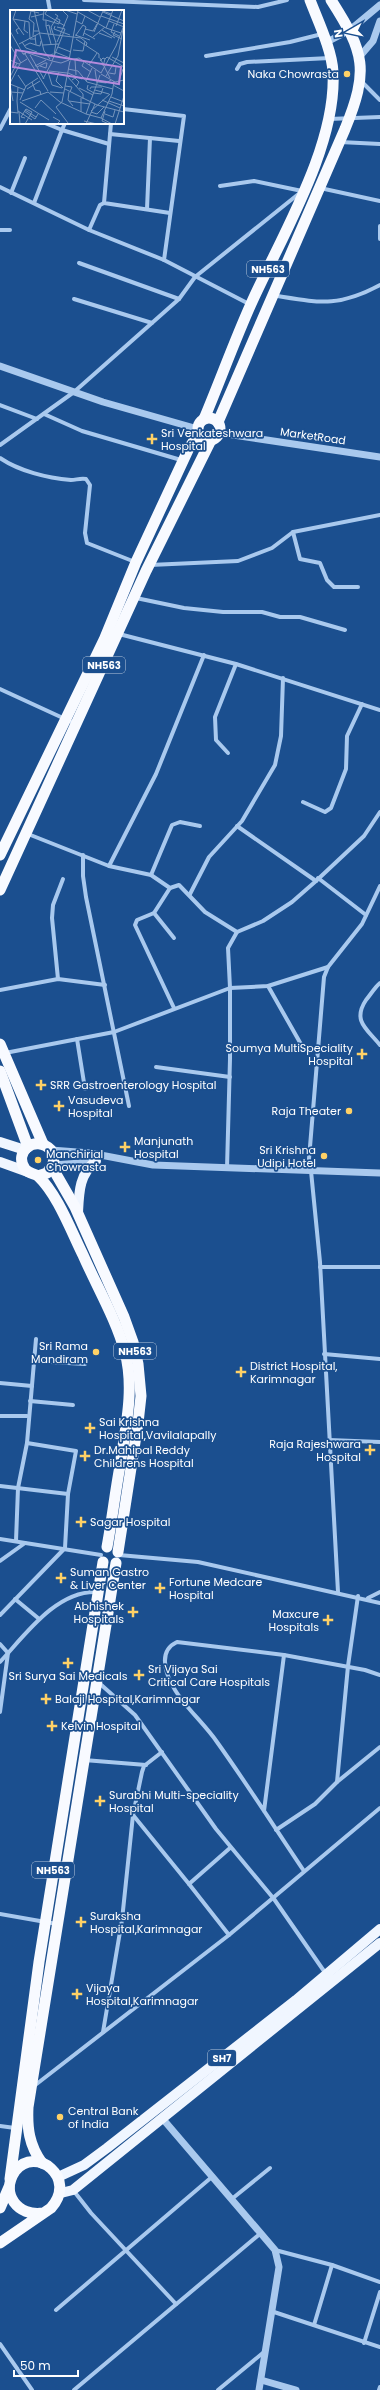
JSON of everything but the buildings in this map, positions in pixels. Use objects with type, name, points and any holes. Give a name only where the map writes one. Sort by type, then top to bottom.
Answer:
[{"type":"highway","name":"NH563","points":[[0,855],[104,640],[136,562],[204,419],[251,305],[317,160],[329,119],[333,74],[331,58],[310,0]]},
{"type":"highway","name":"NH563","points":[[0,890],[119,634],[149,565],[216,432],[275,288],[349,119],[361,82],[360,55],[350,30],[331,0]]},
{"type":"highway","points":[[198,431],[203,439],[216,432],[212,418],[204,419]]},
{"type":"highway","name":"NH563","points":[[2,1048],[47,1147],[54,1155],[53,1166],[78,1213],[124,1317],[133,1342],[138,1364],[141,1396],[118,1557],[31,2089],[28,2131],[34,2152],[42,2163]]},
{"type":"highway","name":"NH563","points":[[0,1071],[26,1148],[22,1162],[33,1174],[68,1223],[114,1324],[125,1352],[130,1389],[128,1414],[96,1592],[45,1922],[9,2183]]},
{"type":"highway","points":[[26,1148],[38,1143],[47,1147]]},
{"type":"highway","points":[[33,1174],[47,1173],[53,1166]]},
{"type":"highway","points":[[113,1547],[118,1557],[108,1565],[103,1555],[113,1547]]},
{"type":"highway","name":"NH563","points":[[0,2208],[15,2170],[23,2164],[32,2162],[42,2163],[52,2168],[58,2177]]},
{"type":"highway","points":[[0,2243],[54,2205],[61,2192],[58,2177]]},
{"type":"highway","points":[[9,2183],[11,2199],[19,2209],[26,2213],[43,2213]]},
{"type":"main road","points":[[0,1142],[26,1148]]},
{"type":"main road","points":[[78,1213],[82,1179],[89,1166],[96,1161]]},
{"type":"main road","points":[[0,1162],[33,1174]]},
{"type":"main road","name":"SH7","points":[[58,2177],[84,2164],[107,2148],[326,1975],[380,1930]]},
{"type":"main road","name":"SH7","points":[[61,2192],[73,2190],[380,1944]]},
{"type":"street","points":[[48,0],[50,10]]},
{"type":"street","points":[[84,0],[134,0],[258,8],[287,0]]},
{"type":"street","points":[[206,56],[290,42],[323,39],[350,30],[380,5]]},
{"type":"street","points":[[360,55],[373,41],[380,21]]},
{"type":"street","points":[[237,69],[240,64],[247,62],[331,58]]},
{"type":"street","points":[[361,82],[380,100]]},
{"type":"street","points":[[124,109],[184,116],[179,141],[164,260]]},
{"type":"street","points":[[0,129],[10,110]]},
{"type":"street","points":[[329,119],[380,117]]},
{"type":"street","points":[[48,124],[62,130],[109,144]]},
{"type":"street","points":[[34,203],[64,124]]},
{"type":"street","points":[[104,203],[111,124]]},
{"type":"street","points":[[110,134],[179,141]]},
{"type":"street","points":[[147,209],[150,138]]},
{"type":"street","points":[[339,142],[380,144]]},
{"type":"street","points":[[11,192],[25,158]]},
{"type":"street","points":[[220,186],[254,181],[303,190]]},
{"type":"street","points":[[0,187],[89,230],[164,260],[251,305]]},
{"type":"street","points":[[320,188],[380,201]]},
{"type":"street","points":[[0,445],[74,392],[179,299],[195,277],[303,190]]},
{"type":"street","points":[[89,230],[100,205],[104,203],[170,212]]},
{"type":"street","points":[[380,226],[380,238]]},
{"type":"street","points":[[0,230],[10,230]]},
{"type":"street","points":[[79,263],[179,299]]},
{"type":"street","points":[[275,288],[277,296],[323,303],[360,296],[380,284]]},
{"type":"street","points":[[74,299],[152,322]]},
{"type":"street","points":[[0,366],[74,392],[198,431]]},
{"type":"street","points":[[0,405],[37,419]]},
{"type":"street","points":[[44,414],[82,430],[183,461]]},
{"type":"street","name":"MarketRoad","points":[[216,432],[380,457]]},
{"type":"street","points":[[0,458],[13,467],[25,470],[72,480],[86,479],[90,485],[85,533],[87,543],[136,562]]},
{"type":"street","points":[[149,565],[238,561],[272,548],[293,532],[380,515]]},
{"type":"street","points":[[293,532],[300,559],[320,563],[327,580],[334,588],[358,587]]},
{"type":"street","points":[[135,598],[184,608],[223,612],[262,612],[280,617],[300,617],[345,630]]},
{"type":"street","points":[[119,634],[236,664],[380,710]]},
{"type":"street","points":[[109,866],[150,786],[204,655]]},
{"type":"street","points":[[228,752],[216,740],[215,717],[236,664]]},
{"type":"street","points":[[190,894],[209,857],[237,826],[275,765],[281,736],[283,678]]},
{"type":"street","points":[[0,689],[77,724]]},
{"type":"street","points":[[303,802],[325,812],[331,808],[346,770],[347,736],[362,704]]},
{"type":"street","points":[[227,1169],[230,1077],[230,988],[228,948],[237,932],[263,921],[292,902],[364,836],[380,812]]},
{"type":"street","points":[[152,875],[172,825],[180,822],[200,826]]},
{"type":"street","points":[[237,826],[317,879],[366,915]]},
{"type":"street","points":[[27,834],[109,866],[152,875],[170,888]]},
{"type":"street","points":[[83,855],[83,876],[86,897],[129,1106]]},
{"type":"street","points":[[58,979],[52,918],[53,905],[63,879]]},
{"type":"street","points":[[174,1008],[135,927],[137,920],[154,913],[170,888],[179,885],[190,894],[205,912],[237,932]]},
{"type":"street","points":[[338,1592],[320,1267],[310,1171],[324,976],[328,968],[362,924],[380,886]]},
{"type":"street","points":[[154,913],[174,938]]},
{"type":"street","points":[[2,1048],[77,1040],[114,1032],[230,988],[268,986],[328,968]]},
{"type":"street","points":[[0,990],[58,979],[104,985]]},
{"type":"street","points":[[380,983],[359,1012],[359,1018],[380,1045]]},
{"type":"street","points":[[268,986],[302,1046],[310,1050],[318,1048]]},
{"type":"street","points":[[77,1040],[86,1089]]},
{"type":"street","points":[[156,1067],[230,1077]]},
{"type":"street","points":[[47,1147],[153,1164],[227,1169],[380,1173]]},
{"type":"street","points":[[53,1166],[110,1158]]},
{"type":"street","points":[[320,1267],[380,1266]]},
{"type":"street","points":[[16,1541],[18,1488],[26,1443],[36,1339]]},
{"type":"street","points":[[324,1354],[380,1359]]},
{"type":"street","points":[[34,1361],[85,1364]]},
{"type":"street","points":[[0,1383],[32,1386]]},
{"type":"street","points":[[30,1400],[73,1405]]},
{"type":"street","points":[[0,1416],[28,1416]]},
{"type":"street","points":[[329,1440],[380,1442]]},
{"type":"street","points":[[0,1615],[65,1548],[68,1494],[76,1451],[26,1443]]},
{"type":"street","points":[[0,1486],[68,1494]]},
{"type":"street","points":[[0,1539],[103,1555]]},
{"type":"street","points":[[0,1562],[25,1543]]},
{"type":"street","points":[[118,1557],[198,1562],[368,1598],[380,1603]]},
{"type":"street","points":[[0,1662],[38,1618],[80,1593],[96,1592]]},
{"type":"street","points":[[368,1598],[380,1592]]},
{"type":"street","points":[[337,1782],[348,1666],[358,1596]]},
{"type":"street","points":[[15,1598],[38,1618]]},
{"type":"street","points":[[304,1871],[216,1740],[178,1693],[167,1674],[164,1662],[167,1649],[177,1642],[284,1655],[348,1666],[380,1675]]},
{"type":"street","points":[[0,1644],[8,1653],[0,1712]]},
{"type":"street","points":[[264,1811],[284,1655]]},
{"type":"street","points":[[98,1682],[135,1715],[230,1848],[274,1899],[326,1975]]},
{"type":"street","points":[[276,1830],[316,1804],[337,1782],[380,1747]]},
{"type":"street","points":[[103,2033],[122,1920],[133,1816],[142,1772],[146,1765],[162,1752]]},
{"type":"street","points":[[84,1760],[146,1765]]},
{"type":"street","points":[[31,2089],[43,2077],[229,1936],[380,1808]]},
{"type":"street","points":[[133,1816],[190,1884],[229,1936]]},
{"type":"street","points":[[190,1884],[230,1848]]},
{"type":"street","points":[[0,1914],[58,1924]]},
{"type":"street","points":[[162,2118],[233,2198],[275,2250],[279,2267],[259,2390]]},
{"type":"street","points":[[0,2126],[17,2129]]},
{"type":"street","points":[[233,2198],[270,2168]]},
{"type":"street","points":[[56,2310],[126,2252],[213,2176]]},
{"type":"street","points":[[73,2190],[91,2213],[126,2252],[176,2304]]},
{"type":"street","points":[[74,2390],[261,2233]]},
{"type":"street","points":[[275,2250],[332,2265],[380,2282]]},
{"type":"street","points":[[314,2325],[332,2265]]},
{"type":"street","points":[[364,2343],[380,2292]]},
{"type":"street","points":[[271,2311],[364,2343],[380,2347]]},
{"type":"street","points":[[0,2344],[32,2390]]},
{"type":"street","points":[[218,2390],[266,2351]]},
{"type":"street","points":[[261,2380],[296,2390]]},
{"type":"street","points":[[379,2390],[380,2386]]},
{"type":"place","name":"Naka Chowrasta","points":[[347,74]]},
{"type":"place","name":"Sri Venkateshwara Hospital","points":[[152,439]]},
{"type":"place","name":"Soumya MultiSpeciality Hospital","points":[[362,1054]]},
{"type":"place","name":"SRR Gastroenterology Hospital","points":[[41,1085]]},
{"type":"place","name":"Vasudeva Hospital","points":[[59,1106]]},
{"type":"place","name":"Raja Theater","points":[[349,1111]]},
{"type":"place","name":"Manjunath Hospital","points":[[125,1147]]},
{"type":"place","name":"Sri Krishna Udipi Hotel","points":[[324,1156]]},
{"type":"place","name":"Manchirial Chowrasta","points":[[38,1160]]},
{"type":"place","name":"Sri Rama Mandiram","points":[[96,1352]]},
{"type":"place","name":"District Hospital, Karimnagar","points":[[241,1372]]},
{"type":"place","name":"Sai Krishna Hospital,Vavilalapally","points":[[90,1428]]},
{"type":"place","name":"Raja Rajeshwara Hospital","points":[[370,1450]]},
{"type":"place","name":"Dr.Mahipal Reddy Childrens Hospital","points":[[85,1456]]},
{"type":"place","name":"Sagar Hospital","points":[[81,1522]]},
{"type":"place","name":"Suman Gastro & Liver Center","points":[[61,1578]]},
{"type":"place","name":"Fortune Medcare Hospital","points":[[160,1588]]},
{"type":"place","name":"Abhishek Hospitals","points":[[133,1612]]},
{"type":"place","name":"Maxcure Hospitals","points":[[328,1620]]},
{"type":"place","name":"Sri Surya Sai Medicals","points":[[68,1663]]},
{"type":"place","name":"Sri Vijaya Sai Critical Care Hospitals","points":[[139,1675]]},
{"type":"place","name":"Balaji Hospital,Karimnagar","points":[[46,1699]]},
{"type":"place","name":"Kelvin Hospital","points":[[52,1726]]},
{"type":"place","name":"Surabhi Multi-speciality Hospital","points":[[100,1801]]},
{"type":"place","name":"Suraksha Hospital,Karimnagar","points":[[81,1922]]},
{"type":"place","name":"Vijaya Hospital,Karimnagar","points":[[77,1994]]},
{"type":"place","name":"Central Bank of India","points":[[60,2117]]}]
